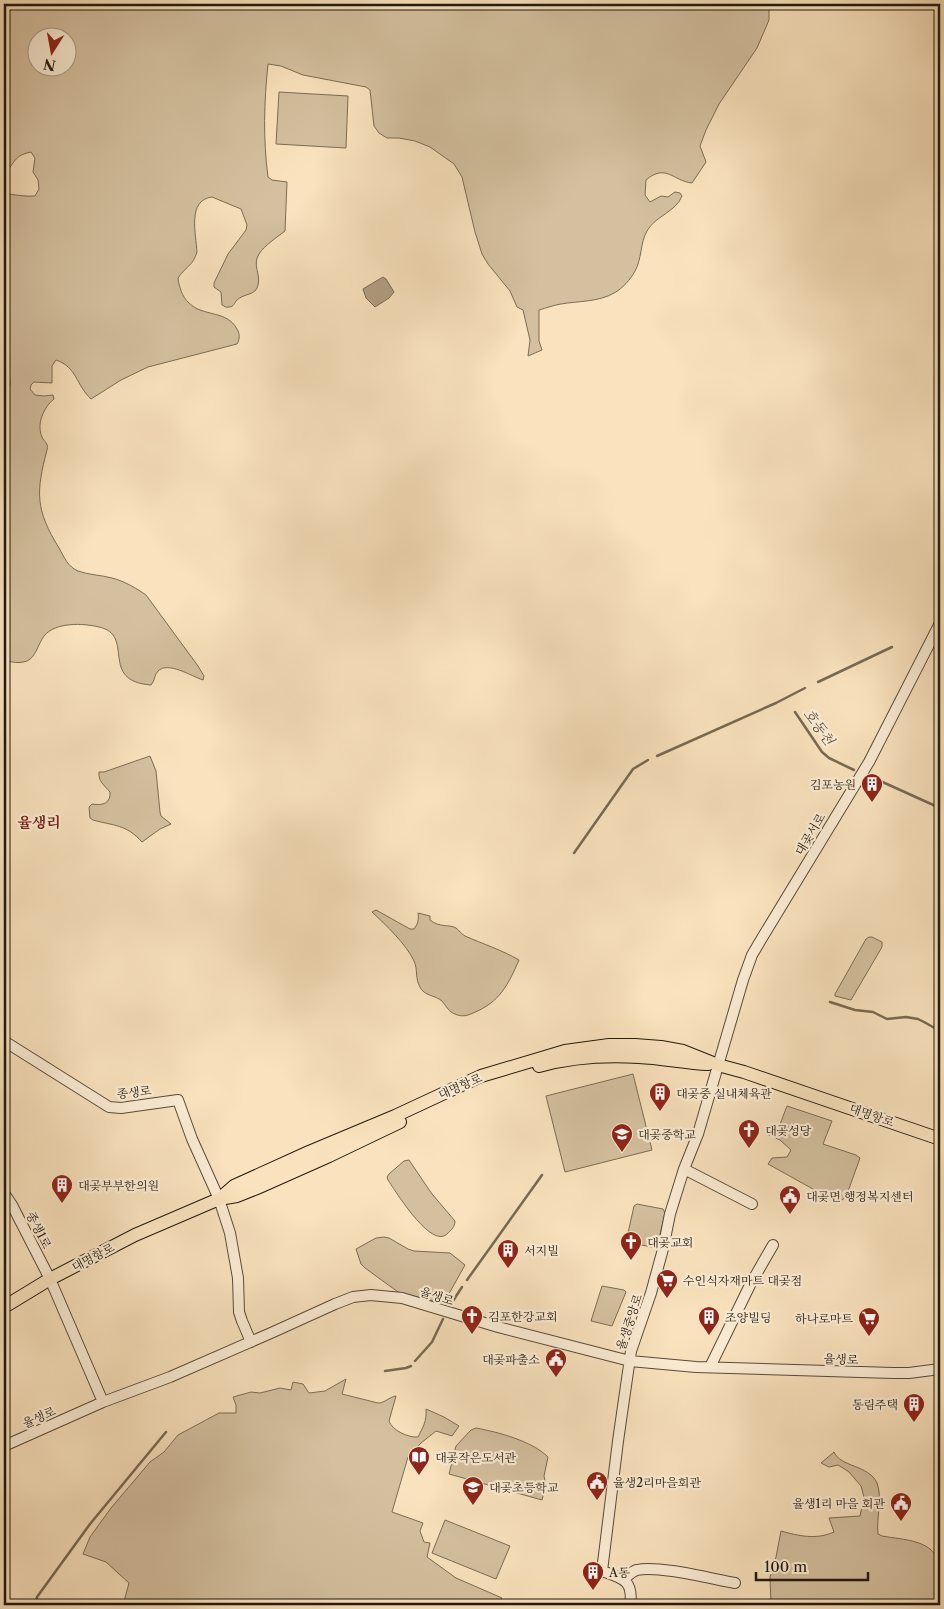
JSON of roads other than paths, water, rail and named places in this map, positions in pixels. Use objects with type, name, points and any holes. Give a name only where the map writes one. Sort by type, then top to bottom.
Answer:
[{"type":"main road","name":"대명항로","points":[[4,1307],[50,1279],[135,1234],[219,1199],[234,1186],[395,1116],[481,1076],[565,1051],[594,1046],[635,1045],[684,1051],[718,1065],[753,1075],[940,1139]]},
{"type":"street","name":"대곶서로","points":[[718,1065],[752,955],[789,891],[869,762],[940,623]]},
{"type":"street","name":"종생로","points":[[4,1042],[109,1107],[121,1108],[178,1100],[192,1139],[219,1199]]},
{"type":"street","name":"율생중앙로","points":[[624,1579],[602,1571],[631,1351],[652,1293],[670,1214],[698,1134],[718,1065]]},
{"type":"street","points":[[684,1170],[752,1204]]},
{"type":"street","name":"종생1로","points":[[4,1193],[50,1279]]},
{"type":"street","points":[[219,1199],[230,1233],[234,1254],[242,1321],[251,1342]]},
{"type":"street","points":[[710,1367],[750,1285],[773,1245]]},
{"type":"street","points":[[50,1279],[103,1402]]},
{"type":"street","name":"율생로","points":[[4,1446],[103,1402],[170,1377],[335,1304],[371,1295],[402,1298],[498,1327],[630,1361],[710,1367],[893,1373],[940,1369]]},
{"type":"street","points":[[630,1605],[630,1589],[624,1579],[634,1571],[646,1569],[668,1571],[735,1583]]},
{"type":"waterway","points":[[818,682],[892,647]]},
{"type":"waterway","points":[[657,756],[776,703],[805,688]]},
{"type":"waterway","name":"호동천","points":[[795,712],[822,752],[829,758],[854,770]]},
{"type":"waterway","points":[[574,853],[633,769],[648,760]]},
{"type":"waterway","name":"호동천","points":[[867,775],[940,808]]},
{"type":"waterway","points":[[830,1002],[855,1010],[873,1012],[887,1019],[906,1017],[918,1019],[940,1031]]},
{"type":"waterway","points":[[467,1280],[542,1175]]},
{"type":"waterway","points":[[451,1304],[462,1287]]},
{"type":"waterway","points":[[415,1361],[432,1342],[443,1319]]},
{"type":"waterway","points":[[385,1371],[411,1366]]},
{"type":"waterway","points":[[35,1605],[37,1597],[90,1524],[166,1432]]},
{"type":"place","name":"김포농원","points":[[872,803]]},
{"type":"place","name":"대곶중 실내체육관","points":[[660,1112]]},
{"type":"place","name":"대곶성당","points":[[749,1149]]},
{"type":"place","name":"대곶중학교","points":[[622,1153]]},
{"type":"place","name":"대곶부부한의원","points":[[62,1204]]},
{"type":"place","name":"대곶면 행정복지센터","points":[[790,1215]]},
{"type":"place","name":"대곶교회","points":[[631,1261]]},
{"type":"place","name":"서지빌","points":[[508,1269]]},
{"type":"place","name":"수인식자재마트 대곶점","points":[[667,1299]]},
{"type":"place","name":"김포한강교회","points":[[472,1335]]},
{"type":"place","name":"조양빌딩","points":[[709,1336]]},
{"type":"place","name":"하나로마트","points":[[869,1337]]},
{"type":"place","name":"대곶파출소","points":[[556,1378]]},
{"type":"place","name":"동림주택","points":[[914,1423]]},
{"type":"place","name":"대곶작은도서관","points":[[419,1476]]},
{"type":"place","name":"율생2리마을회관","points":[[597,1501]]},
{"type":"place","name":"대곶초등학교","points":[[473,1506]]},
{"type":"place","name":"율생1리 마을 회관","points":[[901,1522]]},
{"type":"place","name":"A동","points":[[593,1591]]},
{"type":"district","name":"율생리","points":[[39,822]]}]
